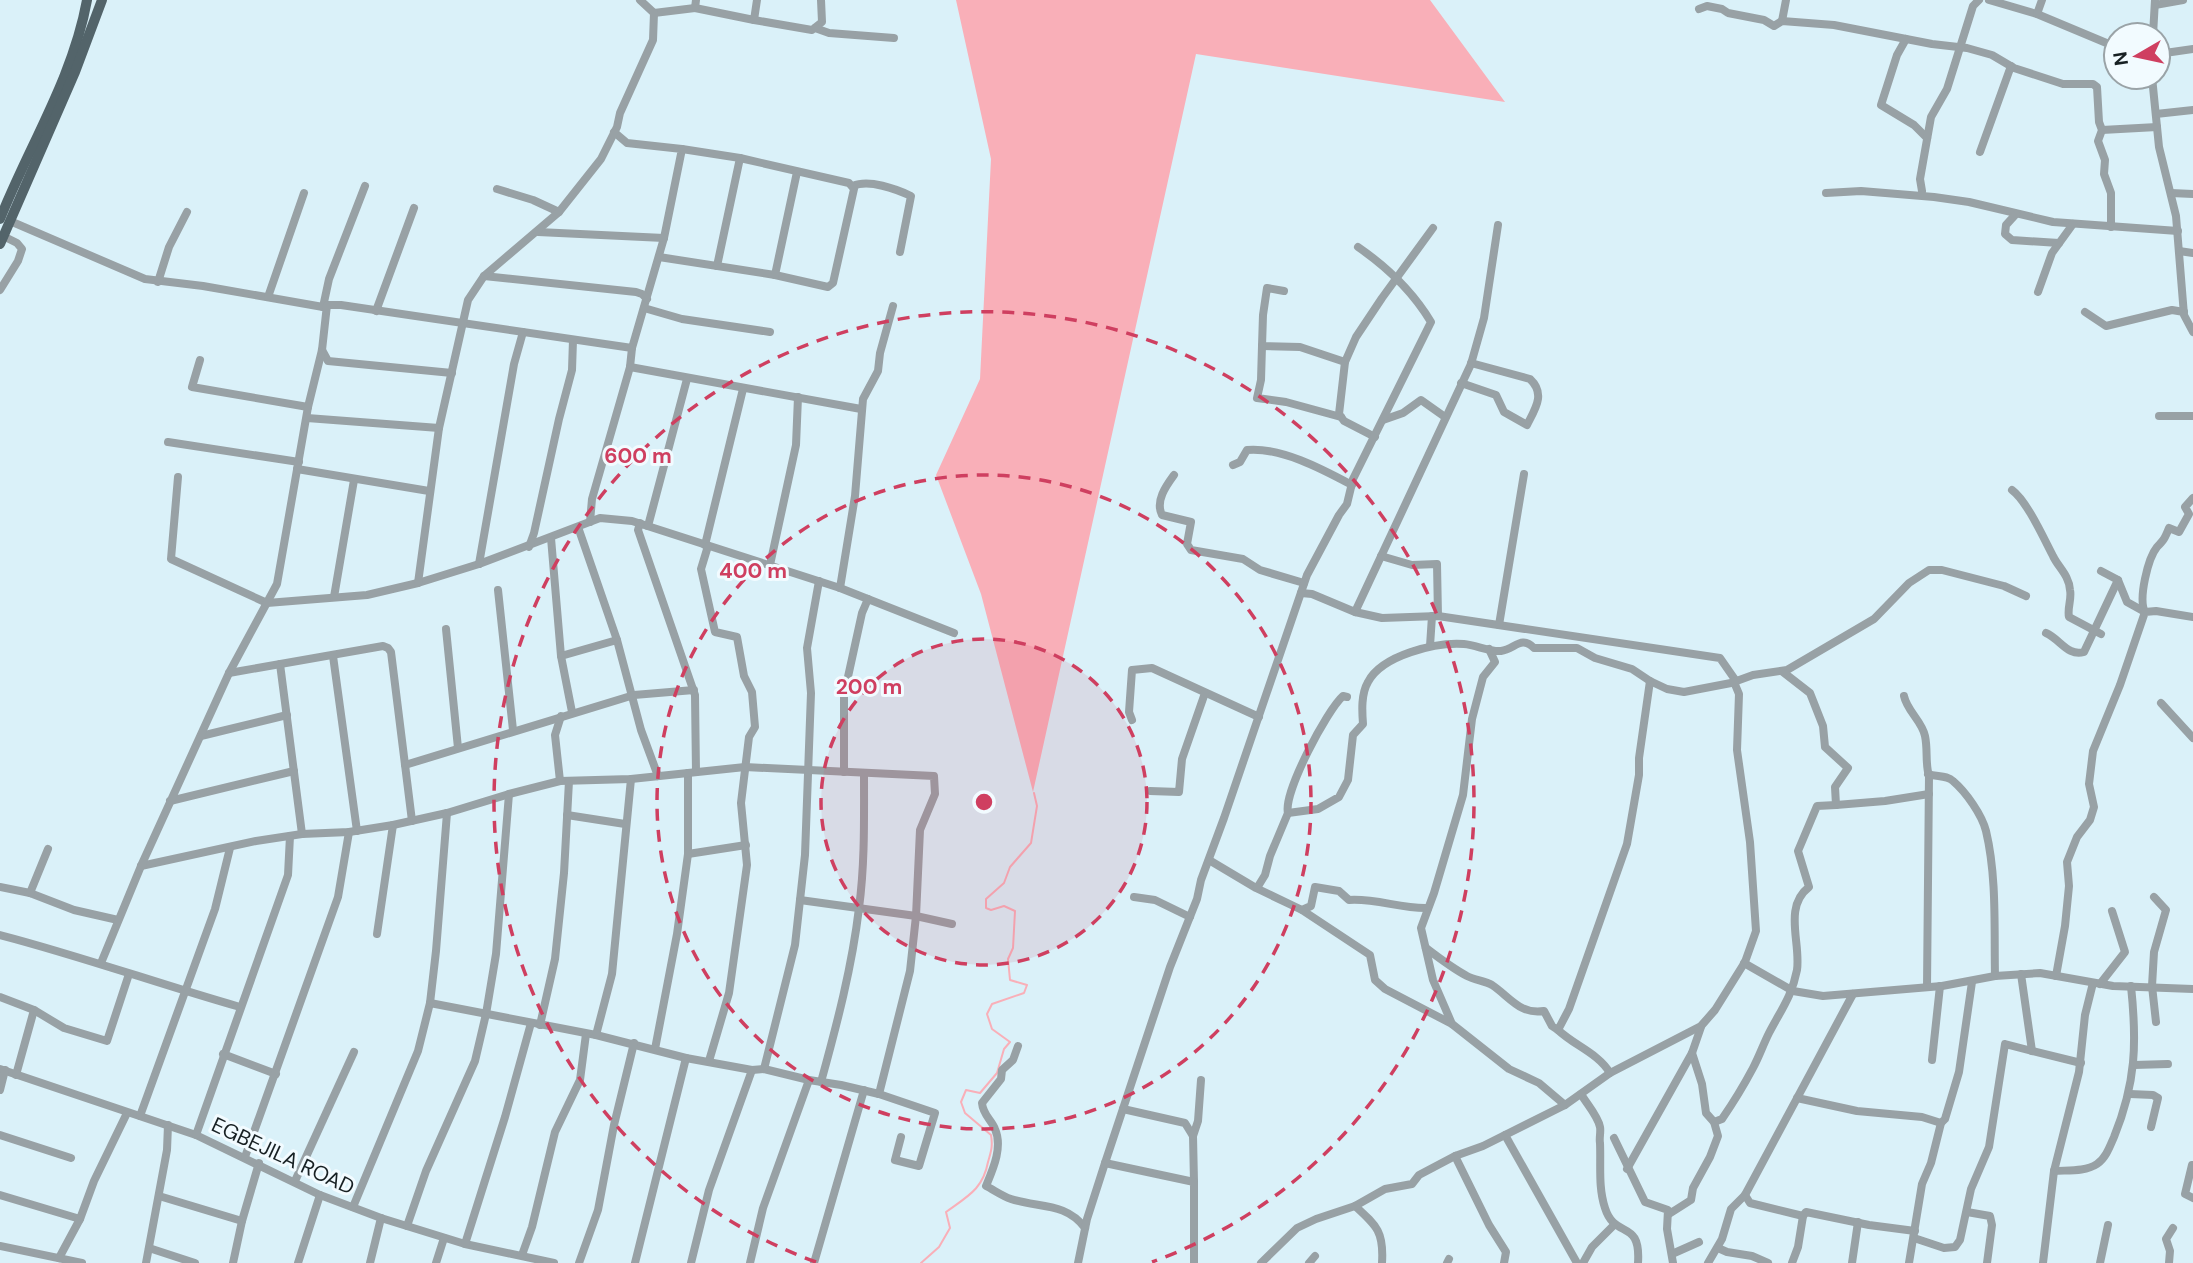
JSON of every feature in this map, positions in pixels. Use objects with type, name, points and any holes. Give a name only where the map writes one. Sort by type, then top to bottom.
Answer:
[{"type":"main road","points":[[26,173],[67,69],[87,0]]},
{"type":"main road","points":[[2,240],[5,220],[75,72],[102,0]]},
{"type":"street","points":[[418,583],[439,428],[468,300],[484,276],[559,212],[601,159],[653,40],[654,13],[640,0]]},
{"type":"street","points":[[754,20],[757,0]]},
{"type":"street","points":[[654,13],[696,4],[754,20],[812,30],[822,22],[821,0]]},
{"type":"street","points":[[1782,21],[1786,0]]},
{"type":"street","points":[[1922,191],[1920,179],[1931,117],[1947,89],[1973,6],[1979,0]]},
{"type":"street","points":[[1989,0],[2008,2],[2102,41]]},
{"type":"street","points":[[2037,14],[2042,0]]},
{"type":"street","points":[[2154,21],[2155,3],[2183,0]]},
{"type":"street","points":[[1699,9],[1707,6],[1722,9],[1728,13],[1764,20],[1774,26],[1782,21],[1841,26],[1961,48],[1992,55],[2011,66],[2063,84],[2088,83],[2097,87],[2102,130],[2098,141],[2105,160],[2104,174],[2111,193],[2111,226]]},
{"type":"street","points":[[815,28],[829,33],[894,38]]},
{"type":"street","points":[[1906,39],[1897,55],[1881,106],[1914,125],[1927,138]]},
{"type":"street","points":[[2172,52],[2193,49]]},
{"type":"street","points":[[1980,152],[2011,66]]},
{"type":"street","points":[[2154,91],[2160,155],[2178,231],[2184,312],[2192,330]]},
{"type":"street","points":[[2156,114],[2193,110]]},
{"type":"street","points":[[2102,130],[2157,127]]},
{"type":"street","points":[[614,132],[627,143],[740,158],[853,186]]},
{"type":"street","points":[[590,522],[592,499],[664,238],[682,149]]},
{"type":"street","points":[[717,266],[740,158]]},
{"type":"street","points":[[775,275],[797,172]]},
{"type":"street","points":[[853,186],[870,184],[911,196],[900,252]]},
{"type":"street","points":[[101,963],[141,866],[229,673],[277,584],[308,407],[322,350],[329,279],[365,186]]},
{"type":"street","points":[[659,257],[775,275],[824,288],[831,285],[853,186]]},
{"type":"street","points":[[497,189],[533,200],[559,212]]},
{"type":"street","points":[[1826,193],[1861,191],[1934,197],[2053,222],[2178,231]]},
{"type":"street","points":[[268,297],[304,193]]},
{"type":"street","points":[[2171,193],[2193,194]]},
{"type":"street","points":[[376,312],[414,208]]},
{"type":"street","points":[[158,282],[169,247],[187,212]]},
{"type":"street","points":[[2015,214],[2006,225],[2005,234],[2012,240],[2059,243]]},
{"type":"street","points":[[5,220],[135,275],[158,282],[203,286],[325,306],[632,348]]},
{"type":"street","points":[[2038,292],[2052,253],[2073,224]]},
{"type":"street","points":[[1355,611],[1471,363],[1484,318],[1498,225]]},
{"type":"street","points":[[1375,437],[1344,421],[1339,414],[1345,362],[1356,337],[1433,228]]},
{"type":"street","points":[[538,232],[664,238]]},
{"type":"street","points":[[0,290],[18,261],[22,249],[17,243],[2,240]]},
{"type":"street","points":[[1078,1263],[1089,1211],[1170,967],[1190,918],[1304,583],[1328,534],[1347,504],[1352,485],[1431,322],[1419,302],[1396,278],[1359,247]]},
{"type":"street","points":[[2179,251],[2193,253]]},
{"type":"street","points":[[484,276],[636,292],[642,294],[645,304]]},
{"type":"street","points":[[1284,291],[1267,288],[1263,315],[1261,380],[1257,398],[1286,402],[1341,417]]},
{"type":"street","points":[[645,304],[682,319],[769,332]]},
{"type":"street","points":[[840,588],[855,496],[861,409],[865,390],[878,371],[893,306]]},
{"type":"street","points":[[2085,312],[2106,326],[2172,310],[2184,312]]},
{"type":"street","points":[[479,564],[514,364],[523,332]]},
{"type":"street","points":[[529,547],[572,370],[573,340]]},
{"type":"street","points":[[1262,346],[1300,346],[1345,362]]},
{"type":"street","points":[[322,350],[328,361],[452,373]]},
{"type":"street","points":[[200,360],[192,387],[308,407]]},
{"type":"street","points":[[1461,383],[1496,395],[1504,412],[1527,425],[1537,406],[1539,395],[1536,385],[1530,379],[1471,363]]},
{"type":"street","points":[[630,367],[861,409]]},
{"type":"street","points":[[655,1049],[677,934],[688,853],[694,690],[638,530],[644,524],[687,379]]},
{"type":"street","points":[[709,1061],[729,993],[746,876],[746,845],[741,803],[749,737],[755,727],[752,692],[744,676],[737,637],[715,632],[701,569],[743,389]]},
{"type":"street","points":[[770,565],[796,445],[798,397]]},
{"type":"street","points":[[1383,420],[1403,414],[1421,400],[1445,417]]},
{"type":"street","points":[[2159,416],[2193,416]]},
{"type":"street","points":[[307,418],[439,428]]},
{"type":"street","points":[[169,442],[298,466],[354,481],[429,491]]},
{"type":"street","points":[[1233,465],[1240,463],[1247,450],[1255,449],[1307,463],[1352,485]]},
{"type":"street","points":[[1499,625],[1524,474]]},
{"type":"street","points":[[1174,475],[1161,498],[1159,509],[1162,515],[1191,522],[1187,544],[1191,550],[1243,559],[1260,570],[1304,583]]},
{"type":"street","points":[[178,477],[171,559],[267,603],[387,592],[479,564],[590,522],[612,517],[644,524],[840,588],[954,633]]},
{"type":"street","points":[[334,597],[354,481]]},
{"type":"street","points":[[2012,490],[2043,532],[2054,559],[2063,568],[2071,590],[2069,617],[2098,633]]},
{"type":"street","points":[[2056,976],[2069,886],[2067,862],[2077,837],[2090,820],[2094,807],[2089,784],[2093,751],[2120,685],[2145,612],[2142,608],[2145,577],[2157,547],[2163,543],[2169,528],[2179,532],[2189,514],[2185,507],[2193,498]]},
{"type":"street","points":[[578,527],[617,640],[634,695],[641,730],[659,776]]},
{"type":"street","points":[[534,533],[540,542]]},
{"type":"street","points":[[551,538],[561,656],[572,712]]},
{"type":"street","points":[[1381,556],[1412,565],[1437,564],[1435,616],[1430,646]]},
{"type":"street","points":[[1288,813],[1318,809],[1339,797],[1348,780],[1353,735],[1363,724],[1362,708],[1368,680],[1395,660],[1415,650],[1430,646],[1467,644],[1503,651],[1521,641],[1534,648],[1577,648],[1595,659],[1632,669],[1667,689],[1684,692],[1753,675],[1783,672],[1810,659],[1874,618],[1909,583],[1930,570],[1942,570],[2004,586],[2026,596]]},
{"type":"street","points":[[2101,571],[2118,580],[2127,602],[2145,612],[2156,611],[2193,617]]},
{"type":"street","points":[[2046,632],[2057,638],[2066,649],[2080,654],[2084,652],[2098,633],[2118,580]]},
{"type":"street","points":[[764,1069],[791,968],[800,900],[805,855],[811,693],[807,649],[819,581]]},
{"type":"street","points":[[498,590],[513,730]]},
{"type":"street","points":[[1262,1263],[1297,1228],[1355,1206],[1385,1189],[1412,1184],[1419,1175],[1565,1105],[1610,1073],[1701,1026],[1716,1010],[1744,963],[1756,931],[1750,842],[1737,750],[1739,694],[1735,681],[1720,658],[1435,616],[1382,618],[1355,611],[1312,594],[1301,593]]},
{"type":"street","points":[[844,772],[844,695],[862,613],[868,599]]},
{"type":"street","points":[[446,629],[458,748]]},
{"type":"street","points":[[561,656],[617,640]]},
{"type":"street","points":[[229,673],[383,646],[388,648],[391,652],[412,821]]},
{"type":"street","points":[[1452,1024],[1433,980],[1420,928],[1463,795],[1470,755],[1472,719],[1483,677],[1495,662],[1489,649]]},
{"type":"street","points":[[245,1157],[338,897],[353,831],[332,656]]},
{"type":"street","points":[[280,664],[302,834]]},
{"type":"street","points":[[1132,720],[1129,712],[1132,670],[1152,668],[1259,717]]},
{"type":"street","points":[[1783,672],[1810,693],[1823,726],[1825,747],[1848,768],[1835,787],[1836,805]]},
{"type":"street","points":[[1558,1030],[1569,1009],[1627,844],[1639,775],[1650,681]]},
{"type":"street","points":[[405,765],[634,695],[694,690]]},
{"type":"street","points":[[1150,792],[1179,792],[1182,759],[1205,693]]},
{"type":"street","points":[[1257,888],[1265,875],[1288,813],[1286,806],[1306,754],[1335,703],[1343,696],[1348,697]]},
{"type":"street","points":[[1903,696],[1905,704],[1917,718],[1925,735],[1929,794],[1927,987]]},
{"type":"street","points":[[2161,703],[2193,738]]},
{"type":"street","points":[[201,736],[287,715]]},
{"type":"street","points":[[555,735],[561,716]]},
{"type":"street","points":[[465,1244],[555,959],[567,815],[565,781],[555,735],[544,721]]},
{"type":"street","points":[[141,866],[302,834],[393,825],[565,781],[631,779],[745,767],[934,776],[935,794],[920,830],[911,971],[879,1094]]},
{"type":"street","points":[[170,801],[295,771]]},
{"type":"street","points":[[821,1082],[845,992],[859,908],[864,847],[864,773]]},
{"type":"street","points":[[1928,774],[1938,778],[1947,777],[1955,782],[1985,829],[1993,900],[1996,976]]},
{"type":"street","points":[[522,1255],[532,1227],[555,1132],[580,1080],[591,1034],[612,974],[631,779]]},
{"type":"street","points":[[407,1226],[426,1171],[475,1060],[486,1014],[496,954],[509,794]]},
{"type":"street","points":[[1714,1122],[1722,1119],[1753,1068],[1793,991],[1797,967],[1794,923],[1797,904],[1808,887],[1798,851],[1817,806],[1885,802],[1929,794]]},
{"type":"street","points":[[353,1207],[415,1059],[430,1003],[447,813]]},
{"type":"street","points":[[567,815],[625,824]]},
{"type":"street","points":[[377,934],[393,825]]},
{"type":"street","points":[[196,1135],[288,875],[290,836]]},
{"type":"street","points":[[688,853],[746,845]]},
{"type":"street","points":[[140,1116],[215,909],[230,848]]},
{"type":"street","points":[[30,893],[48,849]]},
{"type":"street","points":[[1209,860],[1301,910],[1370,955],[1376,980],[1385,989],[1452,1024],[1509,1069],[1539,1083],[1565,1105]]},
{"type":"street","points":[[0,887],[30,893],[74,910],[118,920]]},
{"type":"street","points":[[1301,910],[1311,906],[1315,887],[1339,891],[1349,900],[1366,899],[1412,909],[1428,908]]},
{"type":"street","points":[[1134,897],[1155,900],[1190,918]]},
{"type":"street","points":[[2154,897],[2166,910],[2154,952],[2152,986],[2156,1022]]},
{"type":"street","points":[[800,900],[916,916],[952,924]]},
{"type":"street","points":[[2043,1263],[2054,1171],[2081,1063],[2085,1015],[2096,984],[2125,953],[2112,911]]},
{"type":"street","points":[[0,935],[101,963],[240,1007]]},
{"type":"street","points":[[1426,948],[1469,977],[1491,984],[1532,1013],[1544,1011],[1552,1026],[1603,1061],[1610,1073]]},
{"type":"street","points":[[1744,963],[1793,991],[1823,996],[1940,986],[1996,976],[2040,973],[2096,984],[2193,989]]},
{"type":"street","points":[[0,997],[34,1010],[64,1028],[107,1041],[129,974]]},
{"type":"street","points":[[2021,974],[2032,1051]]},
{"type":"street","points":[[1909,1263],[1922,1184],[1959,1072],[1972,982]]},
{"type":"street","points":[[1932,1060],[1940,986]]},
{"type":"street","points":[[2054,1171],[2087,1169],[2098,1164],[2107,1153],[2130,1094],[2135,1044],[2131,986]]},
{"type":"street","points":[[1709,1263],[1718,1248],[1731,1209],[1745,1195],[1853,994]]},
{"type":"street","points":[[430,1003],[634,1043],[686,1058],[751,1070],[764,1069],[864,1090],[935,1113],[919,1166],[895,1160],[901,1138]]},
{"type":"street","points":[[16,1075],[34,1010]]},
{"type":"street","points":[[1628,1169],[1692,1053],[1701,1026]]},
{"type":"street","points":[[579,1263],[598,1210],[634,1043]]},
{"type":"street","points":[[1792,1263],[1806,1212],[1915,1235],[1944,1248],[1955,1247],[1960,1240],[1971,1189],[1989,1147],[2005,1044],[2081,1063]]},
{"type":"street","points":[[1018,1046],[1013,1060],[1002,1069],[1001,1079],[982,1103],[983,1111],[995,1128],[998,1151],[986,1186],[1007,1198],[1056,1207],[1077,1217],[1085,1228]]},
{"type":"street","points":[[295,1181],[354,1052]]},
{"type":"street","points":[[1669,1214],[1691,1200],[1693,1188],[1717,1138],[1714,1122],[1706,1113],[1702,1084],[1692,1053]]},
{"type":"street","points":[[223,1054],[276,1074]]},
{"type":"street","points":[[635,1263],[686,1058]]},
{"type":"street","points":[[2134,1065],[2168,1064]]},
{"type":"street","points":[[0,1090],[3,1070]]},
{"type":"street","name":"EGBEJILA ROAD","points":[[3,1070],[196,1135],[259,1163],[320,1195],[381,1218],[465,1244],[554,1263]]},
{"type":"street","points":[[691,1263],[709,1190],[751,1070]]},
{"type":"street","points":[[750,1263],[763,1208],[809,1080]]},
{"type":"street","points":[[1194,1263],[1193,1136],[1198,1121],[1201,1080]]},
{"type":"street","points":[[814,1263],[864,1090]]},
{"type":"street","points":[[1581,1094],[1600,1126],[1602,1172],[1599,1188],[1606,1212],[1614,1225],[1632,1232],[1639,1246],[1638,1263]]},
{"type":"street","points":[[2130,1094],[2153,1095],[2158,1098],[2151,1127]]},
{"type":"street","points":[[1797,1098],[1857,1111],[1922,1117],[1941,1123]]},
{"type":"street","points":[[1123,1110],[1185,1123],[1198,1121]]},
{"type":"street","points":[[59,1258],[80,1219],[94,1181],[127,1113]]},
{"type":"street","points":[[1185,1123],[1193,1136]]},
{"type":"street","points":[[146,1263],[167,1150],[168,1125]]},
{"type":"street","points":[[0,1135],[71,1158]]},
{"type":"street","points":[[1504,1135],[1577,1263]]},
{"type":"street","points":[[1614,1138],[1645,1202],[1668,1210],[1667,1229],[1672,1258],[1699,1242]]},
{"type":"street","points":[[1455,1156],[1489,1226],[1506,1252],[1504,1263]]},
{"type":"street","points":[[233,1263],[259,1163]]},
{"type":"street","points":[[1105,1163],[1194,1182]]},
{"type":"street","points":[[2192,1166],[2185,1194],[2193,1198]]},
{"type":"street","points":[[0,1195],[80,1219]]},
{"type":"street","points":[[298,1263],[320,1195]]},
{"type":"street","points":[[1745,1195],[1750,1203],[1803,1216]]},
{"type":"street","points":[[159,1196],[242,1221]]},
{"type":"street","points":[[1355,1206],[1380,1233],[1383,1241],[1382,1263]]},
{"type":"street","points":[[1077,1217],[1089,1211]]},
{"type":"street","points":[[1967,1212],[1990,1216],[1992,1225],[1987,1263]]},
{"type":"street","points":[[370,1263],[381,1218]]},
{"type":"street","points":[[1852,1263],[1858,1222]]},
{"type":"street","points":[[2100,1263],[2108,1224]]},
{"type":"street","points":[[1583,1263],[1592,1247],[1614,1225]]},
{"type":"street","points":[[2169,1263],[2170,1251],[2166,1239],[2173,1228]]},
{"type":"street","points":[[436,1263],[444,1238]]},
{"type":"street","points":[[0,1246],[82,1263]]},
{"type":"street","points":[[149,1248],[194,1263]]},
{"type":"street","points":[[1718,1248],[1752,1256],[1768,1263]]},
{"type":"shaded area","points":[[956,0],[1430,0],[1505,102],[1196,54],[1033,792],[981,594],[936,475],[980,379],[991,159]]},
{"type":"waterway","points":[[921,1263],[939,1247],[950,1228],[946,1212],[973,1191],[982,1179],[991,1152],[991,1135],[965,1113],[961,1102],[966,1090],[980,1093],[997,1073],[1004,1049],[1010,1042],[992,1029],[987,1014],[992,1004],[1024,993],[1027,985],[1010,980],[1008,959],[1013,948],[1015,911],[1004,906],[991,910],[986,908],[986,899],[1004,883],[1010,867],[1031,843],[1037,806],[1034,793]]}]
